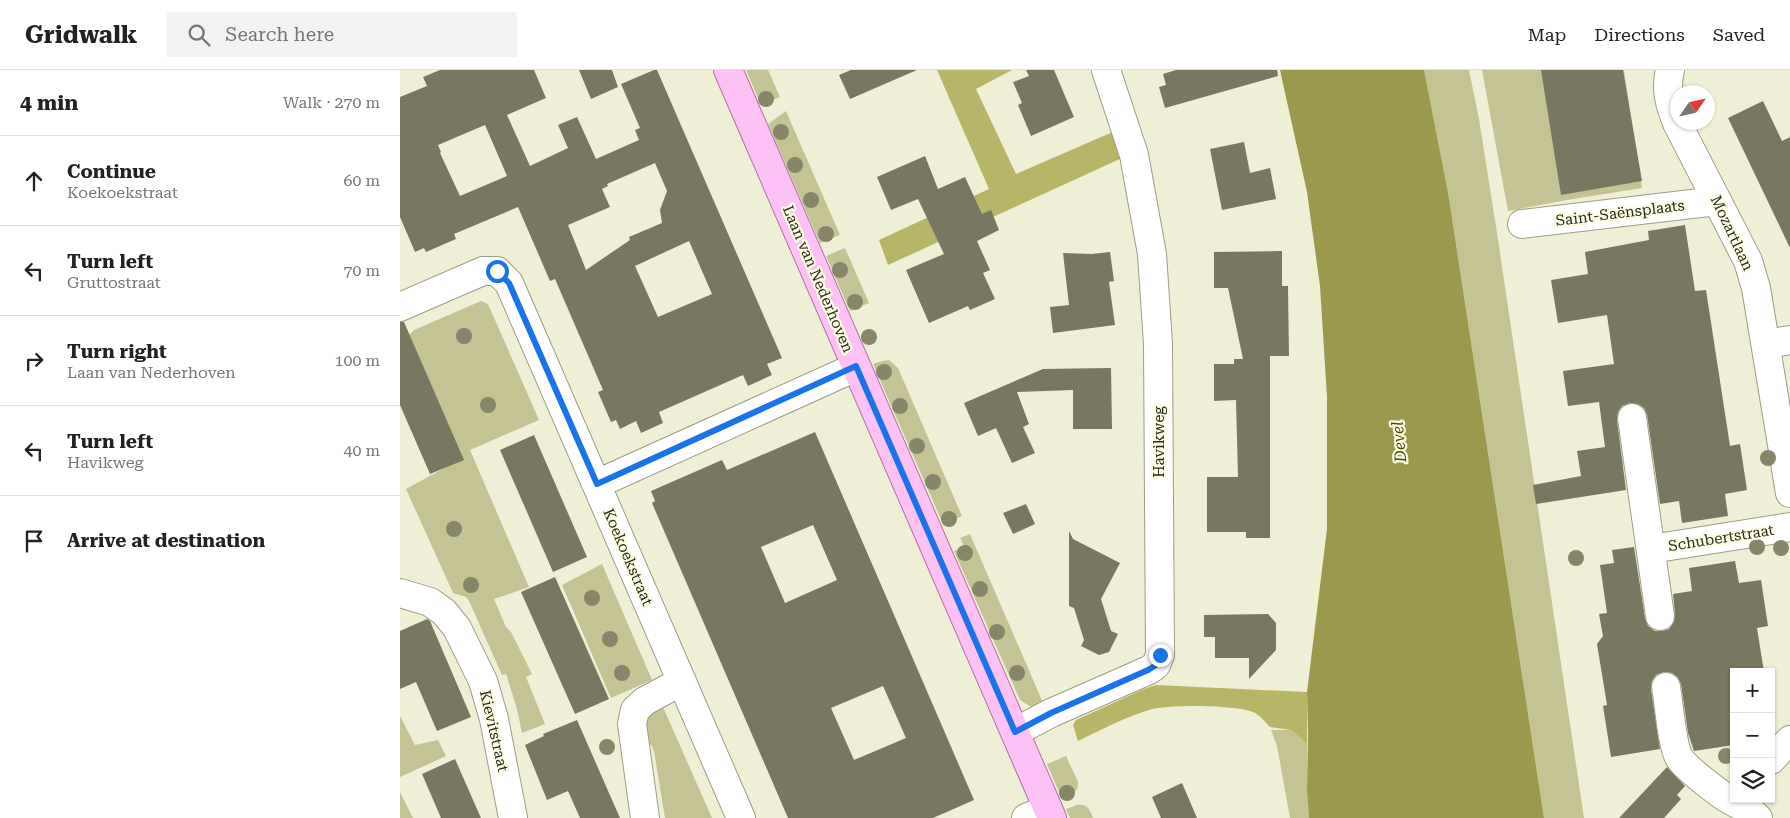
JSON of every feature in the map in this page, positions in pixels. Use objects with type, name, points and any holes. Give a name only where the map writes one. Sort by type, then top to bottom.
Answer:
[{"type":"main road","name":"Laan van Nederhoven","points":[[728,70],[1015,732],[1042,815]]},
{"type":"street","name":"Havikweg","points":[[1015,732],[1051,713],[1148,670],[1156,665],[1160,655],[1158,344],[1152,254],[1134,155],[1106,70]]},
{"type":"street","name":"Mozartlaan","points":[[1670,70],[1667,82],[1669,101],[1678,123],[1748,261],[1756,288],[1778,342],[1790,493]]},
{"type":"street","name":"Saint-Saënsplaats","points":[[1522,224],[1717,201]]},
{"type":"street","name":"Koekoekstraat","points":[[400,307],[483,271],[497,271],[509,283],[742,818]]},
{"type":"street","points":[[597,484],[856,366]]},
{"type":"street","name":"Schubertstraat","points":[[1632,418],[1660,616]]},
{"type":"street","name":"Schubertstraat","points":[[1651,549],[1790,528]]},
{"type":"street","name":"Kievitstraat","points":[[400,593],[430,602],[444,612],[457,628],[483,681],[494,719],[513,818]]},
{"type":"street","points":[[645,818],[632,724],[636,710],[645,701],[682,681]]},
{"type":"street","points":[[1666,687],[1679,758],[1713,789],[1728,806],[1754,814],[1758,818]]},
{"type":"street","points":[[1773,758],[1790,740]]},
{"type":"shaded area","points":[[746,70],[768,70],[780,97],[761,105]]},
{"type":"shaded area","points":[[937,70],[1012,70],[976,89],[1016,174],[1115,131],[1122,158],[888,265],[879,240],[989,189]]},
{"type":"shaded area","points":[[1424,70],[1469,70],[1479,119],[1497,233],[1584,818],[1544,818],[1448,192]]},
{"type":"shaded area","points":[[1482,70],[1624,70],[1642,188],[1508,211]]},
{"type":"shaded area","points":[[786,111],[840,235],[820,243],[768,124]]},
{"type":"shaded area","points":[[845,248],[869,303],[850,311],[826,256]]},
{"type":"shaded area","points":[[481,301],[488,304],[539,420],[470,450],[529,587],[494,599],[506,627],[511,632],[532,674],[526,677],[545,724],[522,733],[506,674],[502,675],[469,601],[466,597],[453,593],[406,489],[461,459],[406,338],[414,330]]},
{"type":"shaded area","points":[[889,360],[898,368],[962,516],[943,524],[873,364]]},
{"type":"shaded area","points":[[970,534],[1044,705],[1031,707],[1020,700],[954,551],[964,546],[960,538]]},
{"type":"shaded area","points":[[602,564],[652,680],[611,698],[562,585]]},
{"type":"shaded area","points":[[1156,685],[1307,692],[1307,744],[1291,730],[1270,727],[1253,712],[1201,706],[1149,710],[1122,720],[1078,741],[1073,725],[1076,720]]},
{"type":"shaded area","points":[[663,707],[712,818],[665,818],[654,751],[646,740],[646,721],[653,712]]},
{"type":"shaded area","points":[[400,716],[415,745],[438,740],[446,756],[400,777]]},
{"type":"shaded area","points":[[1271,730],[1291,730],[1307,744],[1309,818],[1290,818],[1277,746]]},
{"type":"shaded area","points":[[1066,756],[1078,786],[1074,793],[1062,799],[1047,764]]},
{"type":"shaded area","points":[[400,792],[413,818],[400,818]]},
{"type":"shaded area","points":[[1077,805],[1086,806],[1093,818],[1070,818],[1066,809]]},
{"type":"water","name":"Devel","points":[[1280,70],[1424,70],[1448,192],[1544,818],[1309,818],[1307,790],[1307,692],[1327,529],[1327,397],[1320,286],[1307,192]]},
{"type":"building","points":[[440,70],[534,70],[546,98],[507,115],[530,166],[568,148],[558,125],[577,117],[596,159],[639,140],[635,130],[640,128],[621,84],[657,70],[782,358],[767,364],[772,375],[748,386],[743,375],[659,412],[663,423],[641,433],[636,421],[620,429],[616,420],[611,422],[598,392],[603,390],[555,279],[550,281],[518,207],[454,234],[456,239],[426,252],[424,248],[415,252],[400,217],[400,97],[427,86],[423,77]],"holes":[[[485,125],[507,176],[460,196],[438,145]],[[655,163],[667,191],[660,210],[662,223],[629,237],[630,240],[586,270],[568,225],[610,207],[602,189],[608,186],[607,184]],[[689,241],[712,294],[658,317],[635,266]]]},
{"type":"building","points":[[579,70],[612,70],[618,87],[591,99]]},
{"type":"building","points":[[851,70],[917,70],[850,99],[839,75]]},
{"type":"building","points":[[1026,70],[1054,70],[1074,117],[1031,136],[1018,105],[1022,103],[1013,82],[1029,76]]},
{"type":"building","points":[[1176,70],[1277,70],[1278,76],[1165,108],[1159,87],[1166,85],[1163,74]]},
{"type":"building","points":[[1541,70],[1623,70],[1642,181],[1561,195]]},
{"type":"building","points":[[1763,101],[1782,141],[1790,137],[1790,248],[1728,118]]},
{"type":"building","points":[[1244,142],[1250,173],[1270,168],[1276,199],[1222,210],[1210,149]]},
{"type":"building","points":[[925,156],[938,189],[965,177],[982,214],[991,210],[999,230],[977,241],[990,270],[983,273],[995,299],[970,310],[968,306],[929,323],[906,270],[944,254],[918,199],[891,210],[877,177]]},
{"type":"building","points":[[1685,225],[1695,291],[1706,290],[1730,446],[1740,444],[1747,490],[1725,494],[1728,516],[1682,523],[1679,501],[1660,504],[1647,415],[1644,408],[1638,404],[1630,403],[1622,406],[1618,412],[1617,420],[1626,490],[1536,504],[1533,485],[1581,476],[1577,451],[1605,447],[1599,402],[1568,406],[1563,371],[1614,364],[1607,315],[1558,323],[1551,280],[1588,274],[1585,252],[1649,240],[1648,231]]},
{"type":"building","points":[[1282,251],[1282,286],[1288,286],[1289,356],[1270,356],[1270,538],[1246,538],[1246,532],[1207,532],[1207,477],[1238,477],[1236,400],[1214,401],[1214,364],[1234,364],[1234,359],[1243,359],[1228,288],[1214,288],[1214,252]]},
{"type":"building","points":[[1110,252],[1114,281],[1109,282],[1115,325],[1053,333],[1050,307],[1069,305],[1063,253],[1092,254]]},
{"type":"building","points":[[400,322],[404,322],[464,460],[430,474],[400,405]]},
{"type":"building","points":[[1111,368],[1112,429],[1073,429],[1073,390],[1017,392],[1029,424],[1023,427],[1035,453],[1012,463],[996,428],[978,436],[964,403],[1043,369]]},
{"type":"building","points":[[815,432],[974,800],[933,818],[788,818],[652,503],[655,501],[651,491],[722,460],[727,470]],"holes":[[[813,525],[837,580],[785,603],[761,547]],[[883,686],[906,738],[854,760],[831,708]]]},
{"type":"building","points":[[534,435],[587,557],[553,572],[500,450]]},
{"type":"building","points":[[1026,504],[1035,524],[1013,534],[1003,513]]},
{"type":"building","points":[[1069,531],[1073,539],[1120,563],[1101,599],[1111,631],[1118,634],[1109,652],[1099,655],[1081,646],[1084,640],[1074,608],[1069,606]]},
{"type":"building","points":[[1634,547],[1645,618],[1648,626],[1655,631],[1669,629],[1674,622],[1673,594],[1692,591],[1689,568],[1735,561],[1739,583],[1761,580],[1768,626],[1757,628],[1763,668],[1730,668],[1730,746],[1694,751],[1688,733],[1681,684],[1672,673],[1664,672],[1656,675],[1652,681],[1651,689],[1660,749],[1611,757],[1603,706],[1607,705],[1597,644],[1603,636],[1599,614],[1607,613],[1600,565],[1614,563],[1612,550]]},
{"type":"building","points":[[555,577],[609,699],[575,714],[521,592]]},
{"type":"building","points":[[1268,614],[1276,623],[1276,650],[1249,679],[1249,658],[1215,658],[1215,637],[1204,637],[1204,615]]},
{"type":"building","points":[[427,619],[430,621],[471,717],[437,731],[416,682],[400,689],[400,631]]},
{"type":"building","points":[[577,720],[620,818],[580,818],[568,791],[547,800],[525,745],[544,736],[543,734]]},
{"type":"building","points":[[455,759],[481,818],[441,818],[422,774]]},
{"type":"building","points":[[1667,767],[1685,786],[1677,795],[1681,799],[1664,818],[1619,818]]},
{"type":"building","points":[[1182,783],[1197,818],[1161,818],[1152,797]]},
{"type":"route","points":[[497,271],[509,283],[597,484],[856,366],[1015,732],[1051,713],[1148,670],[1156,665],[1160,655]]}]
